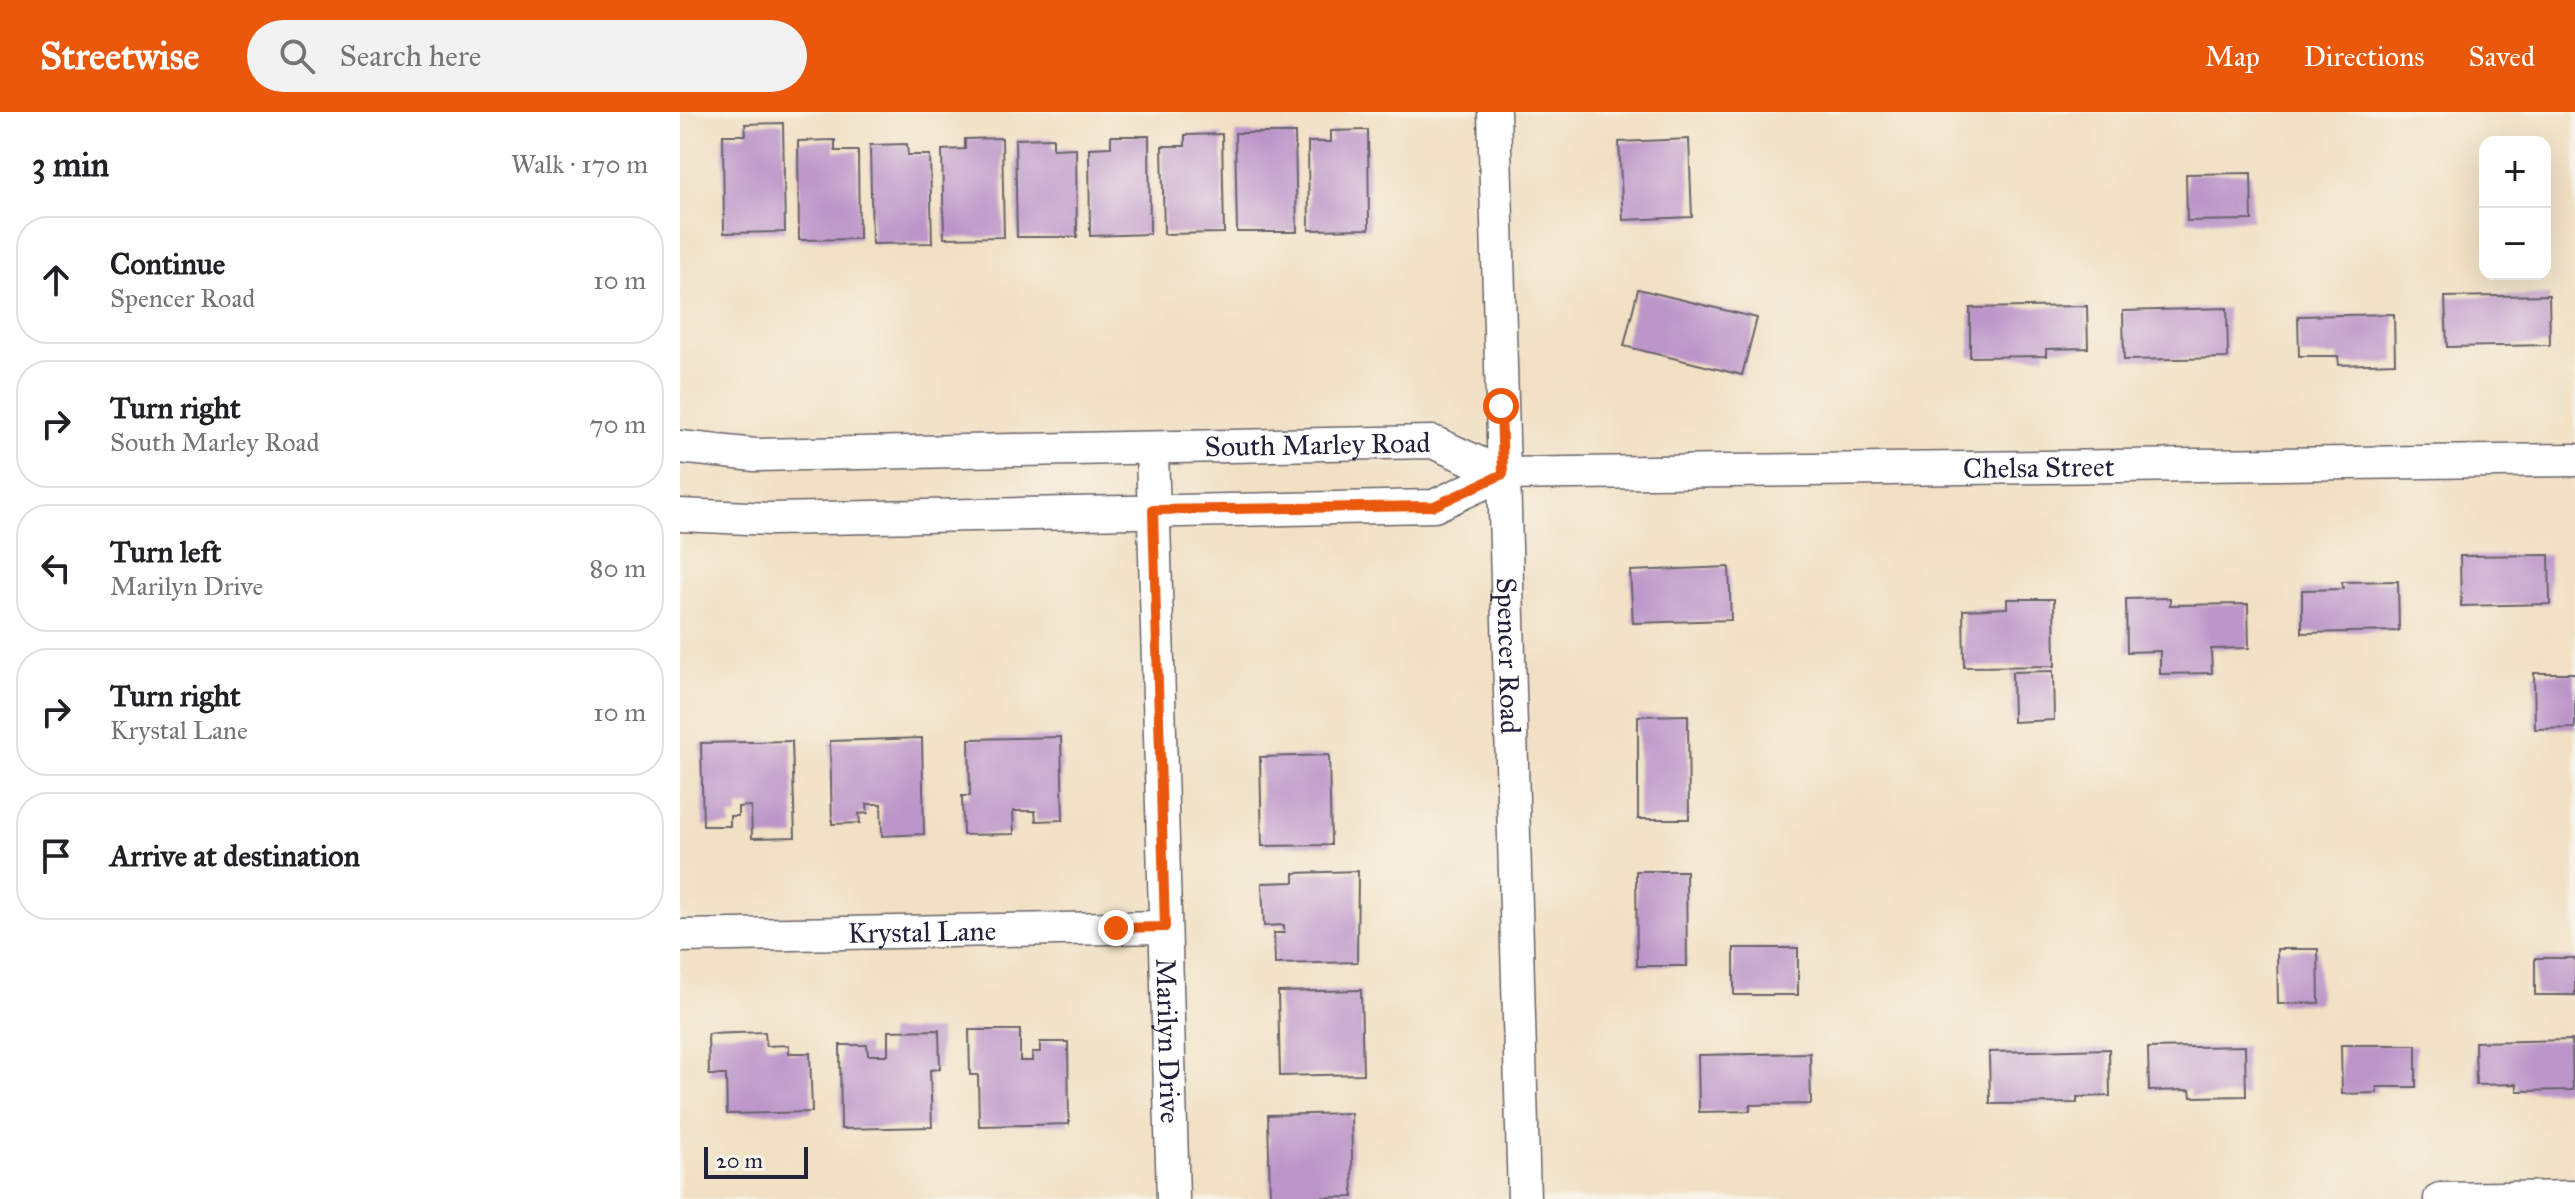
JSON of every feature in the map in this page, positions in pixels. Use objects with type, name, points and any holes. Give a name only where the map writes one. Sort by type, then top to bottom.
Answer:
[{"type":"street","name":"Spencer Road","points":[[1494,112],[1524,1199]]},
{"type":"street","name":"South Marley Road","points":[[680,447],[755,455],[1433,442],[1503,474]]},
{"type":"street","name":"Marilyn Drive","points":[[1152,449],[1173,1199]]},
{"type":"street","name":"Chelsa Street","points":[[1503,474],[2575,460]]},
{"type":"street","name":"South Marley Road","points":[[680,515],[771,519],[1434,506],[1503,474]]},
{"type":"street","name":"Krystal Lane","points":[[680,936],[1165,927]]},
{"type":"street","points":[[2440,1199],[2575,1197]]},
{"type":"building","points":[[783,123],[785,232],[724,233],[723,135],[746,135],[745,124]]},
{"type":"building","points":[[1368,130],[1369,229],[1309,230],[1308,142],[1331,142],[1331,131]]},
{"type":"building","points":[[1235,133],[1295,133],[1297,232],[1237,232]]},
{"type":"building","points":[[1222,134],[1224,233],[1164,234],[1162,146],[1185,146],[1185,135]]},
{"type":"building","points":[[1111,136],[1149,136],[1150,234],[1090,236],[1089,148],[1111,147]]},
{"type":"building","points":[[1002,138],[1004,237],[944,238],[942,150],[965,149],[965,139]]},
{"type":"building","points":[[1053,138],[1053,149],[1076,148],[1077,237],[1017,237],[1015,139]]},
{"type":"building","points":[[1689,139],[1692,217],[1623,220],[1619,142]]},
{"type":"building","points":[[835,140],[835,151],[858,151],[859,239],[799,240],[798,141]]},
{"type":"building","points":[[907,144],[908,155],[930,155],[932,243],[872,244],[870,145]]},
{"type":"building","points":[[2251,173],[2252,220],[2187,221],[2186,174]]},
{"type":"building","points":[[1638,289],[1757,318],[1742,375],[1624,346]]},
{"type":"building","points":[[2549,295],[2550,345],[2447,347],[2445,297]]},
{"type":"building","points":[[2087,306],[2088,348],[2046,349],[2046,356],[1970,357],[1970,308]]},
{"type":"building","points":[[2227,308],[2228,358],[2124,360],[2123,311]]},
{"type":"building","points":[[2394,314],[2395,363],[2339,365],[2338,356],[2299,356],[2298,316]]},
{"type":"building","points":[[2549,555],[2550,604],[2461,606],[2460,556]]},
{"type":"building","points":[[1729,567],[1731,620],[1633,623],[1630,571]]},
{"type":"building","points":[[2398,581],[2399,631],[2302,633],[2302,590],[2343,589],[2342,582]]},
{"type":"building","points":[[2170,598],[2170,605],[2248,604],[2249,648],[2211,649],[2212,673],[2160,674],[2160,651],[2127,652],[2126,599]]},
{"type":"building","points":[[2007,599],[2054,599],[2055,666],[1964,667],[1963,610],[2007,608]]},
{"type":"building","points":[[2053,671],[2054,720],[2013,722],[2012,672]]},
{"type":"building","points":[[2534,673],[2575,673],[2575,728],[2535,729]]},
{"type":"building","points":[[1688,715],[1689,819],[1638,819],[1638,716]]},
{"type":"building","points":[[1061,737],[1063,820],[1036,821],[1035,811],[1013,811],[1014,834],[963,835],[962,796],[970,796],[969,739]]},
{"type":"building","points":[[922,738],[924,834],[882,836],[881,804],[867,804],[868,813],[859,814],[860,823],[832,824],[830,741]]},
{"type":"building","points":[[792,741],[795,837],[752,838],[751,806],[738,807],[738,816],[730,816],[730,826],[703,826],[701,743]]},
{"type":"building","points":[[1329,755],[1331,845],[1262,846],[1260,757]]},
{"type":"building","points":[[1358,871],[1357,962],[1275,964],[1274,933],[1284,933],[1284,925],[1264,926],[1262,883],[1294,882],[1294,873]]},
{"type":"building","points":[[1636,871],[1686,871],[1687,966],[1637,966]]},
{"type":"building","points":[[1734,948],[1798,948],[1798,995],[1734,995]]},
{"type":"building","points":[[2277,949],[2318,949],[2319,1003],[2278,1004]]},
{"type":"building","points":[[2535,958],[2575,958],[2575,995],[2535,995]]},
{"type":"building","points":[[1361,990],[1363,1074],[1280,1076],[1278,992]]},
{"type":"building","points":[[939,1030],[940,1069],[930,1070],[932,1127],[841,1129],[840,1045],[867,1045],[868,1055],[888,1055],[888,1031]]},
{"type":"building","points":[[969,1030],[1020,1030],[1020,1061],[1032,1061],[1032,1052],[1040,1052],[1040,1042],[1068,1042],[1069,1124],[979,1126],[978,1075],[970,1075]]},
{"type":"building","points":[[765,1032],[766,1046],[789,1045],[789,1053],[810,1053],[812,1112],[727,1114],[726,1075],[709,1075],[708,1034]]},
{"type":"building","points":[[2572,1040],[2573,1090],[2517,1091],[2517,1084],[2476,1085],[2475,1042]]},
{"type":"building","points":[[2341,1045],[2416,1045],[2416,1087],[2377,1087],[2377,1093],[2342,1094]]},
{"type":"building","points":[[2245,1046],[2246,1096],[2191,1097],[2190,1090],[2149,1091],[2148,1048]]},
{"type":"building","points":[[2109,1049],[2110,1096],[2077,1097],[2077,1103],[1990,1104],[1989,1052]]},
{"type":"building","points":[[1810,1053],[1811,1104],[1750,1105],[1750,1111],[1699,1112],[1698,1055]]},
{"type":"building","points":[[1351,1113],[1353,1197],[1270,1198],[1268,1115]]},
{"type":"route","points":[[1116,928],[1165,927],[1153,510],[1434,506],[1503,474],[1501,406]]}]
